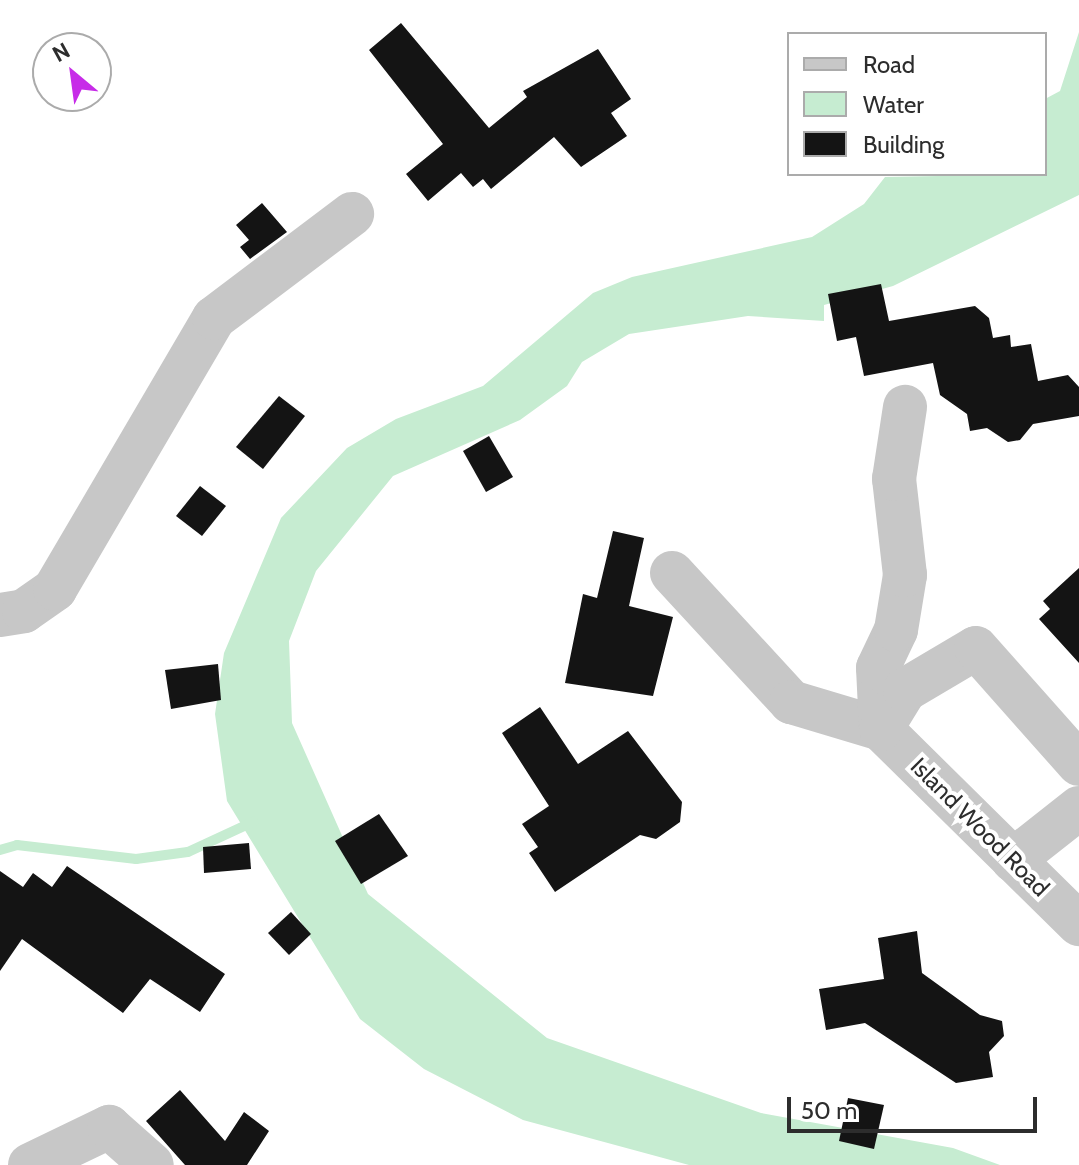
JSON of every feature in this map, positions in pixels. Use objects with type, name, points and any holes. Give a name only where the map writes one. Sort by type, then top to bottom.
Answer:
[{"type":"street","points":[[0,615],[24,611],[55,589],[214,318],[352,214]]},
{"type":"street","points":[[881,729],[878,668],[896,630],[905,575],[894,479],[905,407]]},
{"type":"street","points":[[672,573],[791,702],[881,729]]},
{"type":"street","points":[[881,729],[905,690],[976,648],[1079,764]]},
{"type":"street","name":"Island Wood Road","points":[[881,729],[1013,860],[1074,910]]},
{"type":"street","points":[[1013,860],[1079,808]]},
{"type":"street","points":[[30,1165],[109,1127],[152,1165]]},
{"type":"water","points":[[1079,32],[1079,195],[893,286],[824,305],[824,321],[748,316],[629,334],[582,362],[567,386],[520,420],[393,476],[316,571],[289,641],[292,723],[368,894],[547,1038],[761,1113],[953,1148],[1000,1165],[689,1165],[523,1120],[424,1069],[360,1019],[227,801],[215,714],[224,653],[281,518],[347,448],[396,419],[483,386],[593,293],[632,277],[812,237],[864,204],[885,177],[1047,176],[1047,98],[1060,91]]},
{"type":"building","points":[[401,23],[489,128],[527,97],[523,91],[598,49],[631,99],[611,113],[627,136],[581,167],[554,137],[491,189],[483,179],[473,187],[461,173],[428,201],[406,174],[443,144],[369,50]]},
{"type":"building","points":[[262,203],[287,232],[250,259],[240,247],[249,240],[236,225]]},
{"type":"building","points":[[881,284],[889,321],[975,306],[989,318],[993,338],[1010,335],[1011,347],[1031,344],[1038,381],[1068,375],[1079,387],[1079,416],[1033,424],[1020,440],[1008,442],[987,428],[970,431],[967,414],[940,395],[933,363],[864,376],[856,337],[837,341],[828,294]]},
{"type":"building","points":[[279,396],[305,416],[263,469],[236,447]]},
{"type":"building","points":[[489,436],[513,477],[486,492],[463,451]]},
{"type":"building","points":[[200,486],[226,506],[202,536],[176,516]]},
{"type":"building","points":[[613,531],[644,538],[629,606],[673,617],[653,696],[565,683],[583,594],[597,598]]},
{"type":"building","points":[[1079,568],[1079,663],[1039,619],[1050,609],[1043,601]]},
{"type":"building","points":[[218,664],[221,700],[171,709],[165,670]]},
{"type":"building","points":[[540,707],[578,764],[628,731],[682,802],[680,822],[656,839],[640,835],[555,892],[529,853],[538,847],[522,824],[549,806],[502,733]]},
{"type":"building","points":[[379,814],[408,856],[361,884],[335,841]]},
{"type":"building","points":[[249,843],[251,869],[204,873],[203,847]]},
{"type":"building","points":[[67,866],[225,974],[200,1012],[150,979],[123,1013],[22,939],[0,971],[0,871],[23,887],[33,873],[52,887]]},
{"type":"building","points":[[291,912],[311,934],[289,955],[268,933]]},
{"type":"building","points":[[917,931],[922,973],[980,1015],[1002,1021],[1004,1036],[989,1052],[993,1077],[956,1083],[865,1023],[826,1030],[819,989],[884,979],[878,938]]},
{"type":"building","points":[[180,1090],[225,1141],[244,1112],[269,1131],[247,1165],[185,1165],[146,1121]]},
{"type":"building","points":[[848,1098],[884,1105],[874,1149],[839,1141]]},
{"type":"waterway","points":[[0,850],[17,845],[136,859],[188,852],[253,822]]}]
